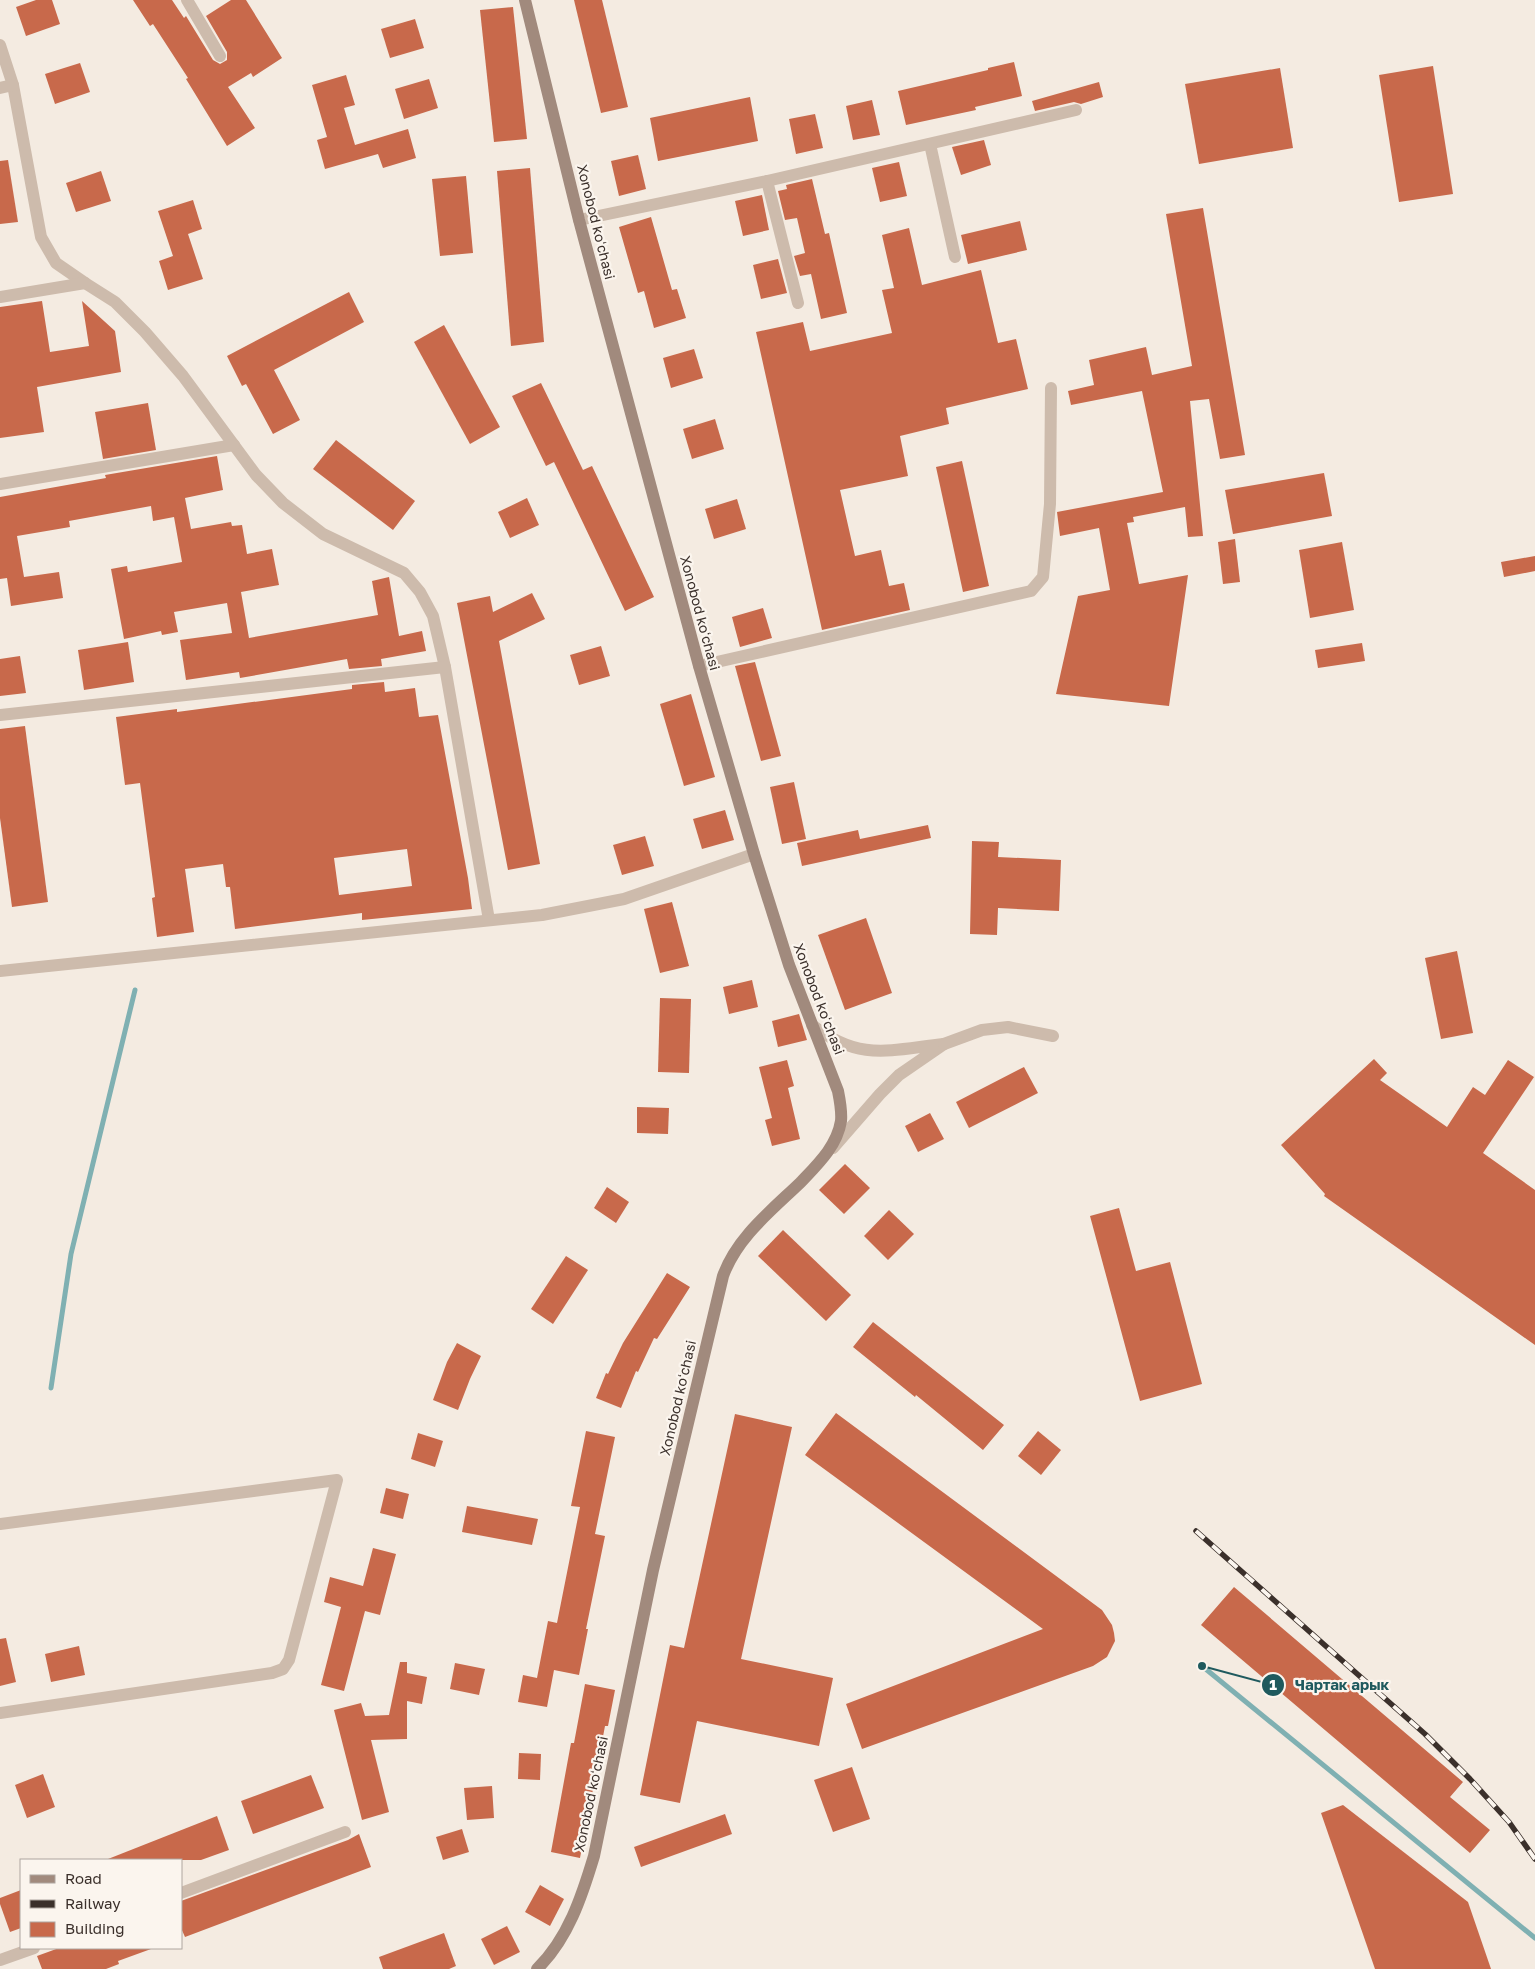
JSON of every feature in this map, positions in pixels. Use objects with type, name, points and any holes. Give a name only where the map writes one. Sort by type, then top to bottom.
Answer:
[{"type":"main road","name":"Xonobod koʻchasi","points":[[525,0],[580,220],[699,666],[754,854],[789,965],[838,1090],[842,1111],[838,1132],[822,1159],[743,1241],[727,1263],[653,1570],[594,1856],[571,1921],[557,1945],[537,1969]]},
{"type":"street","points":[[187,0],[220,56]]},
{"type":"street","points":[[0,44],[6,86],[41,237],[56,262],[115,302],[145,332],[183,376],[256,475],[283,503],[323,534],[404,573],[420,592],[433,616],[444,667],[489,920]]},
{"type":"street","points":[[580,220],[767,182],[1076,110]]},
{"type":"street","points":[[930,144],[955,257]]},
{"type":"street","points":[[767,182],[798,303]]},
{"type":"street","points":[[0,297],[85,283]]},
{"type":"street","points":[[699,666],[1031,591],[1043,577],[1050,504],[1051,388]]},
{"type":"street","points":[[0,484],[234,445]]},
{"type":"street","points":[[0,715],[444,667]]},
{"type":"street","points":[[0,971],[542,916],[624,899],[754,854]]},
{"type":"street","points":[[812,1025],[826,1036],[841,1044],[858,1049],[875,1051],[944,1044]]},
{"type":"street","points":[[822,1159],[899,1075],[944,1044],[982,1030],[1008,1027],[1052,1036]]},
{"type":"street","points":[[0,1524],[337,1480],[289,1660],[283,1669],[261,1675],[0,1713]]},
{"type":"street","points":[[182,1893],[345,1832]]},
{"type":"street","points":[[0,1960],[31,1949]]},
{"type":"building","points":[[36,0],[52,0],[60,24],[26,36],[16,7]]},
{"type":"building","points":[[133,0],[172,0],[184,18],[186,16],[213,60],[220,64],[227,60],[227,52],[206,16],[231,0],[246,0],[282,58],[253,77],[251,73],[228,87],[255,128],[227,146],[186,79],[188,78],[153,24],[150,26]]},
{"type":"building","points":[[574,0],[602,0],[628,107],[601,113]]},
{"type":"building","points":[[513,7],[527,139],[494,142],[480,10]]},
{"type":"building","points":[[415,19],[424,48],[390,58],[381,29]]},
{"type":"building","points":[[1014,62],[1022,96],[975,107],[976,110],[906,125],[898,91]]},
{"type":"building","points":[[80,63],[90,92],[55,104],[45,74]]},
{"type":"building","points":[[1433,66],[1453,194],[1399,202],[1379,75]]},
{"type":"building","points":[[1280,68],[1293,148],[1199,164],[1185,84]]},
{"type":"building","points":[[346,75],[355,105],[344,108],[355,145],[408,129],[416,158],[383,168],[378,154],[325,169],[317,140],[327,137],[312,85]]},
{"type":"building","points":[[429,79],[438,108],[404,119],[395,89]]},
{"type":"building","points":[[1099,82],[1103,97],[1081,104],[1074,102],[1035,111],[1032,101]]},
{"type":"building","points":[[750,97],[758,141],[658,161],[650,118]]},
{"type":"building","points":[[872,100],[880,135],[853,140],[846,106]]},
{"type":"building","points":[[815,114],[823,148],[796,154],[789,119]]},
{"type":"building","points":[[984,140],[991,165],[961,175],[952,147]]},
{"type":"building","points":[[638,155],[646,189],[619,196],[611,161]]},
{"type":"building","points":[[8,160],[18,222],[0,224],[0,161]]},
{"type":"building","points":[[899,162],[907,196],[880,202],[872,168]]},
{"type":"building","points":[[530,168],[544,342],[511,346],[497,171]]},
{"type":"building","points":[[101,171],[111,201],[76,212],[66,183]]},
{"type":"building","points":[[466,176],[473,253],[440,256],[432,179]]},
{"type":"building","points":[[812,179],[825,234],[829,233],[847,313],[821,319],[811,274],[800,276],[794,256],[805,253],[797,218],[785,220],[778,191],[787,189],[786,185]]},
{"type":"building","points":[[762,195],[769,230],[743,236],[735,201]]},
{"type":"building","points":[[193,200],[202,229],[188,234],[203,279],[168,290],[159,261],[173,256],[158,211]]},
{"type":"building","points":[[1203,208],[1245,455],[1220,459],[1209,399],[1190,401],[1203,536],[1188,537],[1185,507],[1133,517],[1134,522],[1127,523],[1139,584],[1188,575],[1169,706],[1056,694],[1078,596],[1110,590],[1099,528],[1060,536],[1057,512],[1163,492],[1142,391],[1071,405],[1068,391],[1094,385],[1089,360],[1146,347],[1152,375],[1192,366],[1166,214]]},
{"type":"building","points":[[651,217],[672,290],[677,289],[686,318],[654,328],[644,291],[638,293],[619,227]]},
{"type":"building","points":[[1020,221],[1027,250],[968,264],[961,235]]},
{"type":"building","points":[[909,228],[922,285],[981,270],[998,343],[1016,339],[1028,389],[946,408],[949,424],[900,436],[908,476],[840,490],[855,556],[881,550],[889,586],[904,583],[910,610],[822,630],[756,332],[803,322],[810,351],[892,333],[882,290],[894,288],[882,235]]},
{"type":"building","points":[[778,259],[787,293],[761,299],[753,265]]},
{"type":"building","points":[[349,292],[364,322],[274,370],[300,420],[273,434],[246,384],[242,386],[227,356]]},
{"type":"building","points":[[42,301],[50,352],[89,346],[82,301],[115,331],[121,372],[37,387],[44,432],[0,438],[0,307]]},
{"type":"building","points":[[444,325],[500,427],[470,444],[414,342]]},
{"type":"building","points":[[694,349],[703,378],[671,388],[663,358]]},
{"type":"building","points":[[541,383],[583,470],[592,466],[654,597],[625,611],[554,462],[546,466],[512,396]]},
{"type":"building","points":[[148,403],[156,450],[103,459],[95,412]]},
{"type":"building","points":[[715,419],[724,449],[692,459],[683,429]]},
{"type":"building","points":[[336,440],[415,501],[393,530],[313,469]]},
{"type":"building","points":[[217,456],[223,490],[185,498],[191,529],[231,522],[232,526],[242,525],[247,554],[272,549],[279,585],[241,592],[249,638],[378,615],[372,581],[389,577],[399,636],[422,631],[426,651],[381,659],[382,666],[349,669],[347,659],[240,678],[239,672],[186,680],[180,640],[232,633],[227,603],[174,612],[178,632],[162,635],[161,631],[124,639],[111,569],[127,566],[128,572],[182,562],[174,517],[153,521],[151,506],[69,521],[70,527],[17,536],[24,577],[59,572],[63,598],[11,606],[7,578],[0,579],[0,497],[106,478],[105,475]]},
{"type":"building","points":[[962,461],[989,586],[963,592],[936,467]]},
{"type":"building","points":[[1324,473],[1332,516],[1233,534],[1225,490]]},
{"type":"building","points":[[527,498],[539,525],[510,538],[498,512]]},
{"type":"building","points":[[737,499],[746,529],[714,539],[705,509]]},
{"type":"building","points":[[1235,539],[1240,582],[1223,584],[1218,542]]},
{"type":"building","points":[[1342,542],[1354,610],[1310,618],[1299,550]]},
{"type":"building","points":[[1535,556],[1535,571],[1504,577],[1501,562]]},
{"type":"building","points":[[532,593],[545,619],[499,641],[540,864],[508,870],[457,603],[490,596],[493,612]]},
{"type":"building","points":[[763,608],[772,638],[740,647],[732,617]]},
{"type":"building","points":[[128,642],[134,682],[84,690],[78,650]]},
{"type":"building","points":[[1362,643],[1365,661],[1318,668],[1315,650]]},
{"type":"building","points":[[601,646],[610,676],[579,685],[570,655]]},
{"type":"building","points":[[20,656],[26,693],[0,696],[0,659]]},
{"type":"building","points":[[755,662],[781,756],[761,761],[735,666]]},
{"type":"building","points":[[384,682],[385,692],[415,688],[419,717],[438,715],[472,909],[362,920],[362,913],[235,929],[230,887],[226,887],[223,864],[185,869],[194,932],[157,937],[152,898],[155,897],[140,783],[125,785],[116,717],[177,709],[177,712],[352,689],[352,685]],"holes":[[[407,849],[412,886],[339,895],[334,858]]]},
{"type":"building","points":[[691,694],[715,777],[684,786],[660,704]]},
{"type":"building","points":[[25,726],[48,902],[12,907],[0,818],[0,729]]},
{"type":"building","points":[[794,782],[806,839],[782,844],[770,787]]},
{"type":"building","points":[[725,810],[734,840],[702,849],[693,819]]},
{"type":"building","points":[[928,825],[931,838],[802,866],[797,843],[858,830],[860,839]]},
{"type":"building","points":[[645,836],[654,866],[622,875],[613,845]]},
{"type":"building","points":[[972,841],[999,842],[998,857],[1061,860],[1059,911],[998,908],[997,935],[970,934]]},
{"type":"building","points":[[672,902],[689,966],[660,973],[644,909]]},
{"type":"building","points":[[866,918],[892,993],[845,1010],[818,935]]},
{"type":"building","points":[[1457,951],[1473,1033],[1441,1039],[1425,958]]},
{"type":"building","points":[[752,980],[758,1007],[729,1014],[723,987]]},
{"type":"building","points":[[660,998],[691,999],[689,1073],[658,1072]]},
{"type":"building","points":[[799,1014],[807,1040],[778,1047],[772,1021]]},
{"type":"building","points":[[1374,1059],[1387,1073],[1380,1080],[1447,1127],[1473,1087],[1485,1095],[1508,1060],[1534,1077],[1483,1153],[1535,1190],[1535,1345],[1324,1196],[1325,1194],[1281,1145]]},
{"type":"building","points":[[787,1060],[794,1086],[788,1088],[800,1139],[772,1146],[765,1120],[772,1118],[759,1067]]},
{"type":"building","points":[[1024,1067],[1038,1093],[969,1128],[956,1102]]},
{"type":"building","points":[[637,1107],[669,1108],[668,1134],[637,1133]]},
{"type":"building","points":[[930,1113],[944,1139],[918,1152],[905,1126]]},
{"type":"building","points":[[845,1164],[870,1188],[844,1214],[819,1190]]},
{"type":"building","points":[[607,1187],[629,1202],[616,1223],[594,1208]]},
{"type":"building","points":[[1119,1208],[1136,1271],[1170,1262],[1202,1384],[1140,1401],[1090,1216]]},
{"type":"building","points":[[889,1210],[914,1234],[888,1260],[864,1236]]},
{"type":"building","points":[[783,1230],[851,1295],[826,1321],[758,1256]]},
{"type":"building","points":[[566,1256],[588,1270],[553,1324],[531,1309]]},
{"type":"building","points":[[667,1273],[690,1287],[657,1339],[654,1338],[638,1372],[636,1371],[621,1408],[596,1398],[606,1373],[608,1374],[623,1343]]},
{"type":"building","points":[[873,1322],[1004,1425],[983,1450],[916,1395],[915,1397],[853,1347]]},
{"type":"building","points":[[457,1343],[481,1356],[458,1410],[433,1400],[447,1362]]},
{"type":"building","points":[[836,1413],[1102,1610],[1112,1625],[1115,1641],[1107,1657],[1093,1666],[862,1749],[846,1704],[1043,1629],[805,1455]]},
{"type":"building","points":[[735,1414],[792,1427],[741,1659],[833,1678],[819,1746],[697,1721],[680,1803],[640,1795],[670,1645],[684,1648]]},
{"type":"building","points":[[586,1431],[615,1437],[595,1534],[605,1536],[586,1629],[588,1629],[579,1675],[554,1670],[547,1707],[518,1702],[523,1675],[537,1678],[548,1621],[557,1623],[580,1507],[571,1506]]},
{"type":"building","points":[[1038,1431],[1061,1450],[1041,1475],[1018,1456]]},
{"type":"building","points":[[418,1433],[443,1441],[435,1467],[411,1459]]},
{"type":"building","points":[[386,1488],[409,1494],[403,1519],[380,1513]]},
{"type":"building","points":[[467,1506],[538,1519],[532,1545],[462,1532]]},
{"type":"building","points":[[373,1548],[396,1554],[380,1615],[365,1611],[344,1691],[321,1685],[341,1607],[324,1602],[330,1577],[363,1586]]},
{"type":"building","points":[[1234,1587],[1463,1782],[1450,1797],[1490,1830],[1470,1853],[1201,1625]]},
{"type":"building","points":[[6,1638],[16,1682],[0,1686],[0,1639]]},
{"type":"building","points":[[79,1646],[85,1675],[51,1682],[45,1654]]},
{"type":"building","points":[[400,1662],[407,1662],[407,1673],[427,1677],[422,1704],[407,1701],[407,1739],[371,1740],[389,1812],[362,1820],[334,1710],[361,1703],[365,1716],[389,1715]]},
{"type":"building","points":[[455,1663],[485,1669],[479,1695],[450,1689]]},
{"type":"building","points":[[585,1684],[615,1690],[608,1726],[605,1726],[580,1858],[551,1852],[571,1743],[574,1743]]},
{"type":"building","points":[[519,1753],[541,1754],[540,1780],[518,1779]]},
{"type":"building","points":[[852,1767],[870,1819],[833,1832],[814,1780]]},
{"type":"building","points":[[43,1774],[55,1807],[27,1818],[15,1785]]},
{"type":"building","points":[[311,1775],[324,1808],[253,1834],[241,1801]]},
{"type":"building","points":[[492,1786],[494,1818],[467,1820],[464,1788]]},
{"type":"building","points":[[1343,1805],[1468,1902],[1491,1969],[1375,1969],[1321,1813]]},
{"type":"building","points":[[725,1814],[732,1834],[641,1867],[634,1847]]},
{"type":"building","points":[[217,1816],[229,1850],[201,1860],[108,1859]]},
{"type":"building","points":[[462,1829],[469,1852],[443,1860],[436,1837]]},
{"type":"building","points":[[359,1834],[371,1867],[185,1937],[182,1930],[182,1901],[348,1840]]},
{"type":"building","points":[[540,1885],[564,1899],[550,1926],[525,1912]]},
{"type":"building","points":[[20,1890],[20,1928],[10,1932],[0,1904],[0,1898]]},
{"type":"building","points":[[507,1926],[520,1952],[494,1965],[481,1939]]},
{"type":"building","points":[[444,1933],[456,1966],[449,1969],[383,1969],[379,1957]]},
{"type":"building","points":[[56,1949],[151,1949],[118,1961],[119,1964],[106,1969],[42,1969],[37,1956]]},
{"type":"waterway","points":[[51,1388],[71,1254],[135,990]]},
{"type":"waterway","points":[[1202,1666],[1535,1938]]},
{"type":"railway","points":[[1196,1531],[1425,1734],[1509,1822],[1535,1859]]},
{"type":"place","name":"Чартак арык","points":[[1202,1666]]}]
